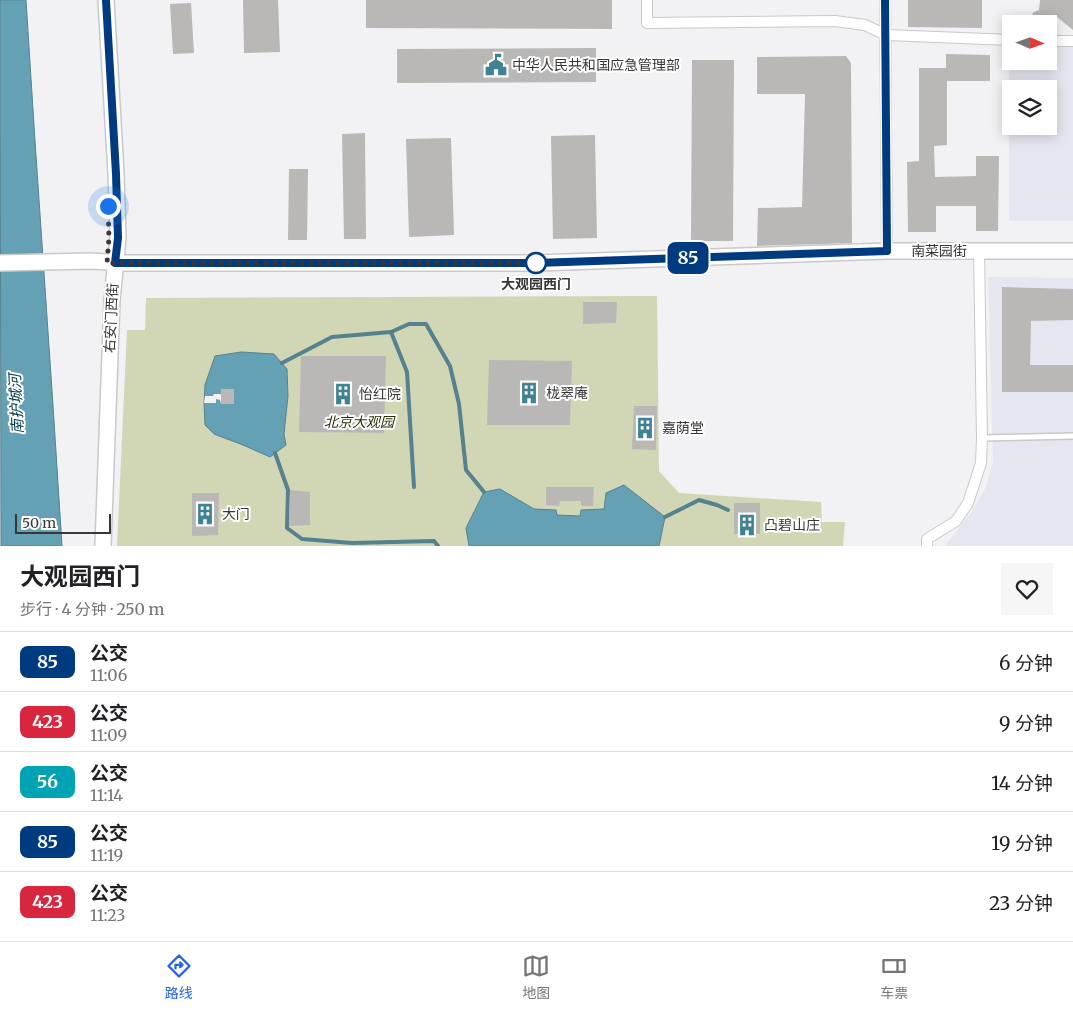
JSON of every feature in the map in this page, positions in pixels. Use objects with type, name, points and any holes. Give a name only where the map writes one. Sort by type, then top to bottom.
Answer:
[{"type":"street","name":"右安门西街","points":[[98,0],[112,300],[103,546]]},
{"type":"street","name":"右安门西街","points":[[106,0],[118,238],[111,263]]},
{"type":"street","points":[[647,0],[647,23],[835,21],[865,25],[886,35],[1002,40]]},
{"type":"street","points":[[885,0],[887,251]]},
{"type":"street","points":[[1058,41],[1073,41]]},
{"type":"street","name":"南菜园街","points":[[0,263],[58,261],[111,263],[536,263],[887,251],[1073,251]]},
{"type":"street","points":[[927,546],[927,539],[956,521],[968,503],[981,464],[979,251]]},
{"type":"lane","points":[[982,438],[1073,436]]},
{"type":"shaded area","points":[[1058,41],[1073,41],[1073,221],[1009,221],[1009,135],[1057,135],[1057,80],[1009,80],[1009,70],[1058,70]]},
{"type":"shaded area","points":[[988,277],[1073,278],[1073,546],[945,546],[972,511],[986,487],[993,461]]},
{"type":"green space","name":"北京大观园","points":[[657,296],[659,471],[679,493],[821,502],[822,522],[845,522],[843,546],[117,546],[127,330],[145,330],[146,298]]},
{"type":"water","name":"南护城河","points":[[0,0],[26,0],[62,546],[1,546]]},
{"type":"water","points":[[241,352],[274,354],[287,369],[288,396],[284,434],[286,445],[270,457],[214,434],[205,425],[205,385],[215,356]]},
{"type":"water","points":[[624,485],[665,517],[659,546],[469,546],[466,528],[484,492],[500,489],[534,509],[556,510],[557,515],[580,516],[581,510],[604,509],[606,493]]},
{"type":"pier","points":[[221,389],[234,389],[234,404],[221,404],[220,400],[216,399],[216,403],[204,403],[205,396],[221,394]]},
{"type":"building","points":[[243,0],[278,0],[280,52],[244,53]]},
{"type":"building","points":[[366,0],[612,0],[612,29],[366,28]]},
{"type":"building","points":[[908,0],[982,0],[982,28],[908,27]]},
{"type":"building","points":[[1040,0],[1073,0],[1073,30],[1058,18],[1058,15],[1034,15],[1032,13],[1039,10]]},
{"type":"building","points":[[191,3],[194,53],[173,54],[170,4]]},
{"type":"building","name":"中华人民共和国应急管理部","points":[[596,48],[596,82],[397,83],[397,49]]},
{"type":"building","points":[[946,54],[990,55],[990,81],[947,81],[947,145],[934,146],[935,177],[976,176],[976,156],[999,156],[998,231],[976,231],[976,206],[936,206],[936,232],[908,232],[907,162],[919,161],[919,68],[946,68]]},
{"type":"building","points":[[846,56],[851,63],[852,243],[757,246],[758,208],[802,207],[805,94],[757,94],[757,57]]},
{"type":"building","points":[[692,60],[734,60],[733,241],[691,241]]},
{"type":"building","points":[[365,133],[366,239],[344,239],[342,134]]},
{"type":"building","points":[[595,135],[597,238],[553,239],[551,136]]},
{"type":"building","points":[[451,138],[454,235],[409,237],[406,139]]},
{"type":"building","points":[[289,169],[308,169],[307,240],[288,240]]},
{"type":"building","points":[[1002,287],[1073,289],[1073,320],[1031,321],[1030,365],[1073,365],[1073,392],[1002,392]]},
{"type":"building","points":[[583,302],[617,302],[616,323],[583,324]]},
{"type":"building","name":"怡红院","points":[[301,356],[386,356],[384,433],[299,432]]},
{"type":"building","name":"栊翠庵","points":[[489,360],[572,361],[570,425],[487,425]]},
{"type":"building","points":[[221,389],[234,389],[234,404],[221,404]]},
{"type":"building","name":"嘉荫堂","points":[[634,406],[657,406],[656,450],[632,449]]},
{"type":"building","points":[[546,487],[594,487],[593,506],[581,506],[581,501],[560,501],[559,506],[546,505]]},
{"type":"building","points":[[290,490],[310,492],[310,525],[289,526]]},
{"type":"building","name":"大门","points":[[192,493],[219,493],[218,535],[192,536]]},
{"type":"building","name":"凸碧山庄","points":[[734,503],[760,503],[760,534],[734,534]]},
{"type":"waterway","points":[[282,363],[332,337],[391,332],[409,324],[426,324],[450,366],[459,404],[466,470],[484,492]]},
{"type":"waterway","points":[[391,332],[407,372],[414,487]]},
{"type":"waterway","points":[[275,453],[288,490],[287,528],[302,539],[352,543],[434,541],[438,546]]},
{"type":"waterway","points":[[665,517],[699,500],[728,510]]},
{"type":"bus line","name":"85","points":[[106,0],[116,174],[118,238],[115,263],[536,263],[887,251],[885,0]]},
{"type":"place","name":"中华人民共和国应急管理部","points":[[496,65]]},
{"type":"place","name":"大观园西门","points":[[536,263]]},
{"type":"place","name":"栊翠庵","points":[[529,393]]},
{"type":"place","name":"怡红院","points":[[343,394]]},
{"type":"place","name":"嘉荫堂","points":[[645,428]]},
{"type":"place","name":"大门","points":[[205,514]]},
{"type":"place","name":"凸碧山庄","points":[[747,525]]},
{"type":"route","points":[[108,206],[109,238],[107,263],[536,263]]}]
